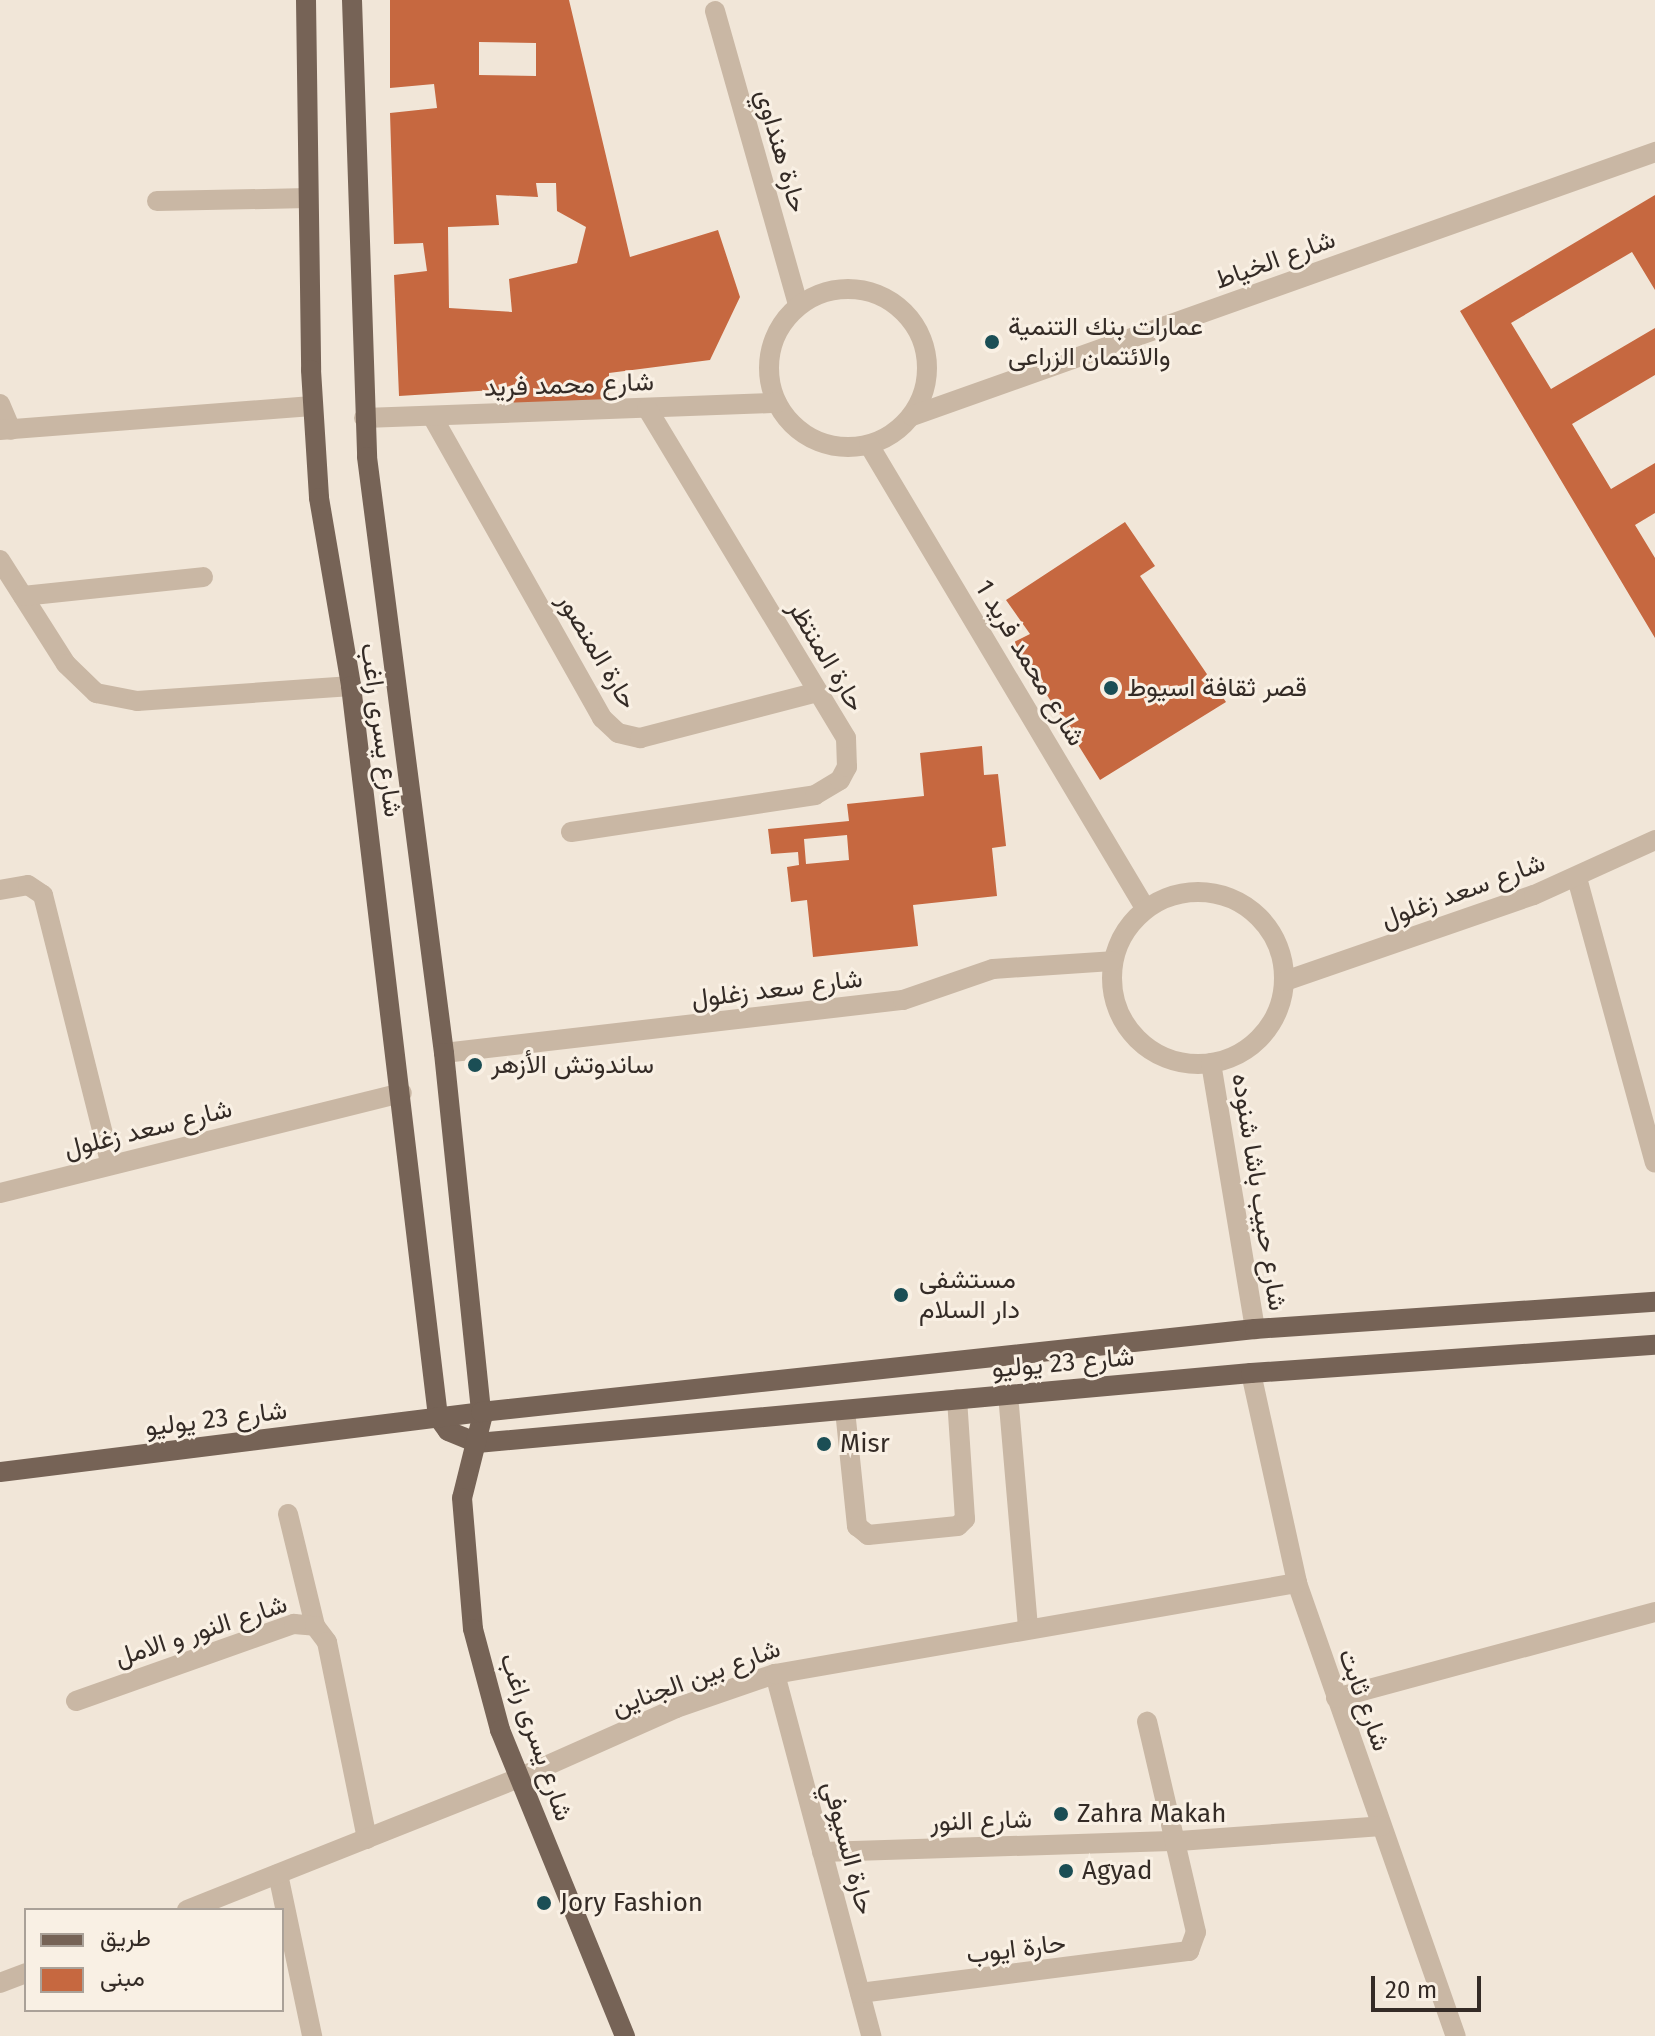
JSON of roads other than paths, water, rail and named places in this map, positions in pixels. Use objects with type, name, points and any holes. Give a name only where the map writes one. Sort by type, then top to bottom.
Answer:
[{"type":"main road","name":"شارع يسرى راغب","points":[[306,0],[312,406],[319,498],[351,686],[402,1093],[438,1417]]},
{"type":"main road","name":"شارع يسرى راغب","points":[[352,0],[364,418],[444,1053],[481,1412],[477,1443],[462,1498],[466,1577],[485,1680],[519,1778],[625,2036]]},
{"type":"main road","name":"شارع 23 يوليو","points":[[0,1472],[481,1412],[1255,1329],[1655,1302]]},
{"type":"main road","name":"شارع 23 يوليو","points":[[477,1443],[1251,1373],[1655,1345]]},
{"type":"main road","points":[[438,1417],[456,1437],[477,1443]]},
{"type":"street","name":"حارة هنداوي","points":[[715,11],[798,305]]},
{"type":"street","name":"شارع الخياط","points":[[912,416],[1655,152]]},
{"type":"street","points":[[157,201],[308,198]]},
{"type":"street","points":[[840,288],[874,293],[903,310],[926,350],[928,373],[912,416],[869,445],[826,444],[806,435],[777,403],[770,383],[773,340],[798,305],[840,288]]},
{"type":"street","name":"شارع محمد فريد","points":[[364,418],[777,403]]},
{"type":"street","points":[[0,404],[5,430],[312,406]]},
{"type":"street","name":"حارة المنتظر","points":[[571,832],[828,790],[840,780],[849,753],[846,738],[647,408]]},
{"type":"street","name":"حارة المنصور","points":[[432,416],[602,718],[618,733],[640,738],[818,692]]},
{"type":"street","name":"شارع محمد فريد 1","points":[[869,445],[1145,908]]},
{"type":"street","points":[[0,560],[79,681],[116,700],[351,686]]},
{"type":"street","points":[[23,596],[203,577]]},
{"type":"street","name":"شارع سعد زغلول","points":[[1285,981],[1577,878],[1655,840]]},
{"type":"street","points":[[1577,878],[1655,1163]]},
{"type":"street","points":[[0,890],[28,885],[43,895],[111,1165]]},
{"type":"street","points":[[1198,891],[1225,895],[1250,908],[1269,928],[1282,954],[1285,981],[1281,1004],[1254,1044],[1211,1063],[1165,1058],[1144,1045],[1116,1008],[1112,961],[1124,932],[1145,908],[1170,895],[1198,891]]},
{"type":"street","name":"شارع سعد زغلول","points":[[444,1053],[903,1000],[993,969],[1112,961]]},
{"type":"street","name":"شارع حبيب باشا شنوده","points":[[1211,1063],[1255,1329]]},
{"type":"street","name":"شارع سعد زغلول","points":[[0,1193],[402,1093]]},
{"type":"street","name":"شارع ثابت","points":[[1251,1373],[1297,1583],[1456,2036]]},
{"type":"street","points":[[1008,1394],[1028,1627]]},
{"type":"street","points":[[845,1410],[857,1526],[868,1535],[958,1526],[965,1519],[957,1399]]},
{"type":"street","points":[[288,1514],[315,1626]]},
{"type":"street","name":"شارع بين الجناين","points":[[192,1908],[519,1778],[676,1708],[775,1674],[1028,1627],[1297,1583]]},
{"type":"street","points":[[1336,1698],[1655,1612]]},
{"type":"street","name":"شارع النور و الامل","points":[[76,1701],[294,1624],[315,1626],[327,1642],[367,1839]]},
{"type":"street","name":"حارة السيوفي","points":[[775,1674],[871,2036]]},
{"type":"street","points":[[1147,1722],[1179,1841]]},
{"type":"street","name":"شارع النور","points":[[822,1852],[1179,1841],[1381,1826]]},
{"type":"street","name":"حارة ايوب","points":[[860,1993],[1179,1956],[1189,1951],[1196,1932],[1179,1841]]},
{"type":"street","points":[[278,1874],[312,2036]]},
{"type":"street","points":[[0,1983],[24,1974]]},
{"type":"place","name":"عمارات بنك التنمية والائتمان الزراعى","points":[[992,342]]},
{"type":"place","name":"قصر ثقافة اسيوط","points":[[1111,688]]},
{"type":"place","name":"ساندوتش الأزهر","points":[[475,1065]]},
{"type":"place","name":"مستشفى دار السلام","points":[[901,1295]]},
{"type":"place","name":"Misr","points":[[824,1444]]},
{"type":"place","name":"Zahra Makah","points":[[1061,1814]]},
{"type":"place","name":"Agyad","points":[[1066,1871]]},
{"type":"place","name":"Jory Fashion","points":[[544,1903]]}]
